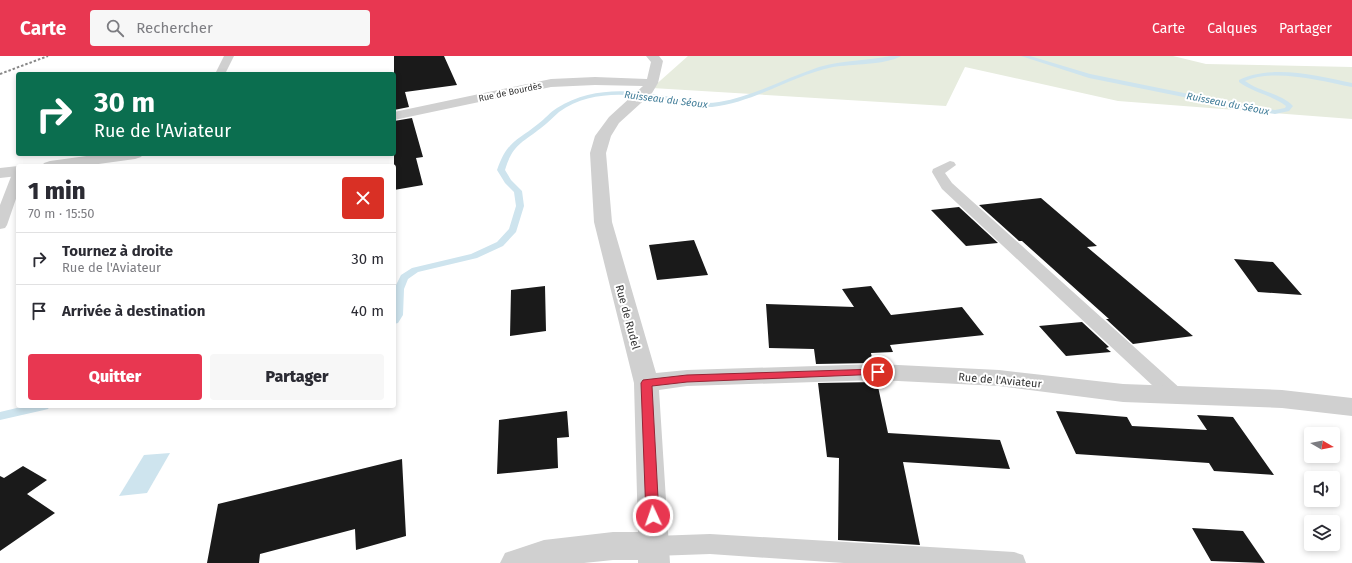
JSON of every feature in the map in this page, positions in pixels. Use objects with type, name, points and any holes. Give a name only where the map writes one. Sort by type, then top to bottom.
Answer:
[{"type":"street","points":[[646,91],[657,61],[652,56]]},
{"type":"street","name":"Rue de Bourdès","points":[[396,116],[540,85],[590,82],[646,91]]},
{"type":"street","name":"Rue de Rudel","points":[[646,91],[614,120],[603,136],[598,153],[603,222],[646,383],[654,554]]},
{"type":"street","points":[[64,164],[121,156]]},
{"type":"street","points":[[0,173],[16,171]]},
{"type":"street","name":"Rue de l'Aviateur","points":[[646,383],[687,378],[878,372],[999,378],[1123,393],[1282,399],[1352,407]]},
{"type":"street","points":[[516,563],[544,554],[613,546],[654,554]]},
{"type":"lane","points":[[221,72],[229,56]]},
{"type":"lane","points":[[950,165],[938,172],[947,186],[1175,395]]},
{"type":"lane","points":[[0,225],[16,180]]},
{"type":"lane","points":[[654,554],[710,544],[1014,563]]},
{"type":"shaded area","points":[[688,56],[1173,56],[1206,64],[1352,67],[1352,119],[1118,101],[965,67],[946,106],[652,88]]},
{"type":"water","points":[[170,453],[147,493],[119,496],[144,455]]},
{"type":"building","points":[[394,56],[444,56],[457,85],[405,92],[409,107],[396,110],[396,72],[394,72]]},
{"type":"building","points":[[412,118],[423,157],[416,158],[423,185],[396,190],[396,164],[394,164],[394,156],[396,156],[396,121]]},
{"type":"building","points":[[1041,198],[1097,246],[1087,247],[1193,336],[1133,344],[1106,319],[1109,319],[1022,241],[1019,241],[979,205]]},
{"type":"building","points":[[959,207],[998,243],[966,246],[931,210]]},
{"type":"building","points":[[694,240],[708,275],[657,280],[649,245]]},
{"type":"building","points":[[1234,259],[1273,262],[1302,295],[1258,292]]},
{"type":"building","points":[[545,286],[546,331],[510,336],[511,290]]},
{"type":"building","points":[[871,286],[891,315],[962,307],[984,335],[890,345],[893,352],[871,353],[873,363],[816,364],[814,349],[769,348],[766,304],[854,307],[842,289]]},
{"type":"building","points":[[1082,322],[1109,347],[1106,348],[1111,352],[1066,356],[1039,326]]},
{"type":"building","points":[[877,382],[888,433],[1000,440],[1010,469],[903,462],[920,545],[838,540],[839,458],[827,457],[818,383]]},
{"type":"building","points":[[567,411],[569,437],[557,438],[558,468],[497,474],[499,420]]},
{"type":"building","points":[[1056,411],[1127,417],[1132,426],[1207,430],[1197,415],[1233,417],[1274,475],[1214,471],[1209,463],[1076,454]]},
{"type":"building","points":[[402,459],[406,536],[356,550],[355,529],[260,554],[259,563],[207,563],[218,504]]},
{"type":"building","points":[[23,466],[47,480],[27,494],[55,513],[0,551],[0,476],[4,478]]},
{"type":"building","points":[[1192,528],[1243,531],[1265,563],[1211,561]]},
{"type":"waterway","name":"Ruisseau du Séoux","points":[[396,318],[398,315],[399,289],[404,277],[415,270],[474,256],[500,244],[513,230],[520,206],[518,191],[508,181],[501,170],[504,160],[511,148],[516,143],[540,126],[558,110],[570,103],[594,95],[621,92],[647,94],[692,104],[711,105],[726,103],[823,68],[898,56]]},
{"type":"waterway","name":"Ruisseau du Séoux","points":[[1024,56],[1089,76],[1253,109],[1275,112],[1287,110],[1290,106],[1278,98],[1253,88],[1241,81],[1250,77],[1278,74],[1327,80],[1352,85]]},
{"type":"waterway","name":"Ruisseau du Séoux","points":[[0,416],[35,408]]},
{"type":"railway","points":[[0,74],[48,56]]},
{"type":"route","points":[[653,516],[646,383],[687,378],[878,372]]}]
